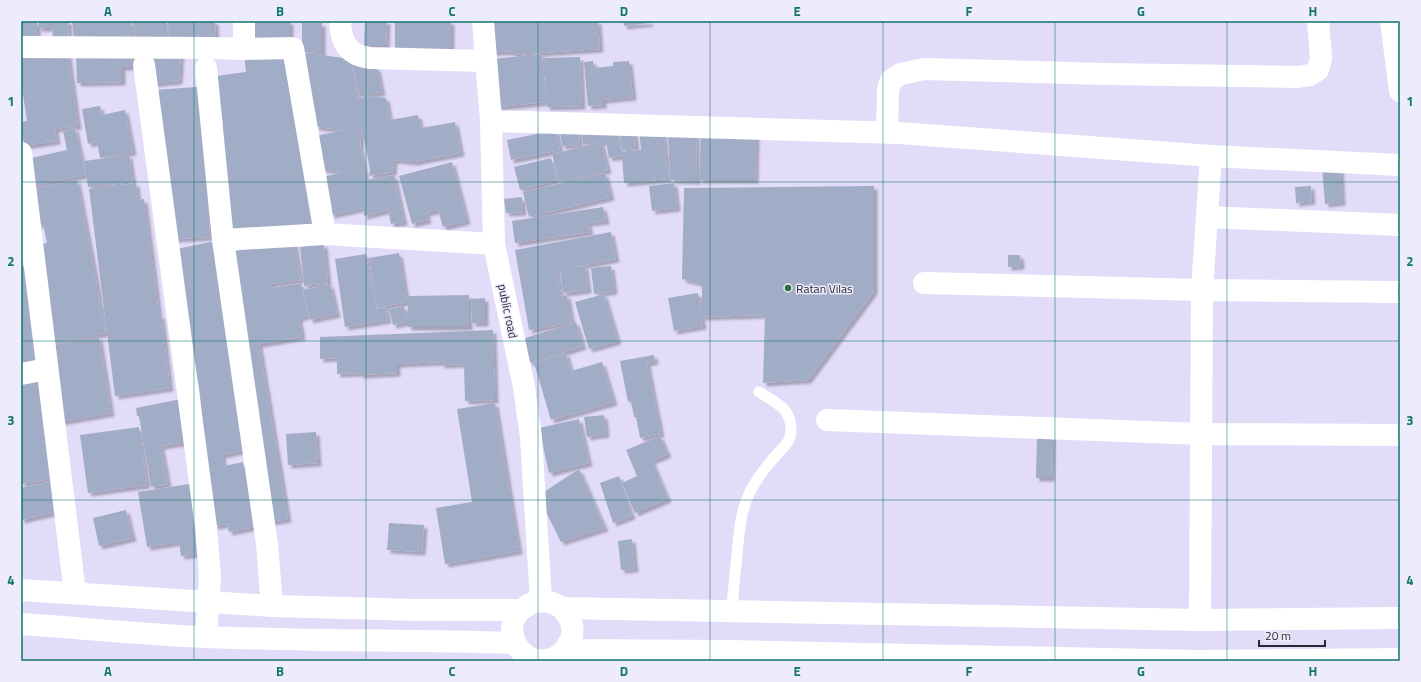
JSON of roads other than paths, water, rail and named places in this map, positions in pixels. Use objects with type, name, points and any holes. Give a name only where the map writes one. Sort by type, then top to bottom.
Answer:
[{"type":"street","points":[[244,21],[244,49]]},
{"type":"street","points":[[340,21],[340,29],[344,42],[349,51],[358,57],[486,61]]},
{"type":"street","name":"public road","points":[[482,21],[491,121],[494,244],[525,394],[531,437],[542,601]]},
{"type":"street","points":[[887,133],[888,90],[891,80],[901,74],[924,70],[966,70],[1298,77],[1318,70],[1322,58],[1318,21]]},
{"type":"street","points":[[1391,21],[1400,91]]},
{"type":"street","points":[[21,47],[293,48],[325,234]]},
{"type":"street","points":[[144,65],[206,526],[210,578],[206,637]]},
{"type":"street","points":[[206,68],[223,240],[267,544],[272,606]]},
{"type":"street","points":[[491,121],[887,133],[1211,156],[1400,165]]},
{"type":"street","points":[[21,153],[74,593]]},
{"type":"street","points":[[1200,620],[1202,290],[1211,156]]},
{"type":"street","points":[[1207,218],[1400,225]]},
{"type":"street","points":[[223,240],[325,234],[494,244]]},
{"type":"street","points":[[924,282],[1202,290],[1400,292]]},
{"type":"street","points":[[21,374],[47,369]]},
{"type":"street","points":[[827,420],[1201,434],[1400,435]]},
{"type":"street","points":[[21,590],[272,606],[418,610],[521,610]]},
{"type":"street","points":[[21,624],[126,633],[519,652],[535,660],[544,661],[556,658],[565,650],[572,636],[571,621],[562,608],[552,602],[542,601],[530,604],[521,610],[514,620],[512,631],[519,652]]},
{"type":"street","points":[[562,608],[1200,620],[1400,618]]},
{"type":"street","points":[[565,650],[731,651],[1199,661],[1400,659]]},
{"type":"lane","points":[[732,610],[739,534],[743,511],[750,493],[772,460],[787,444],[791,434],[788,414],[781,406],[759,392]]},
{"type":"place","name":"Ratan Vilas","points":[[788,288]]}]
